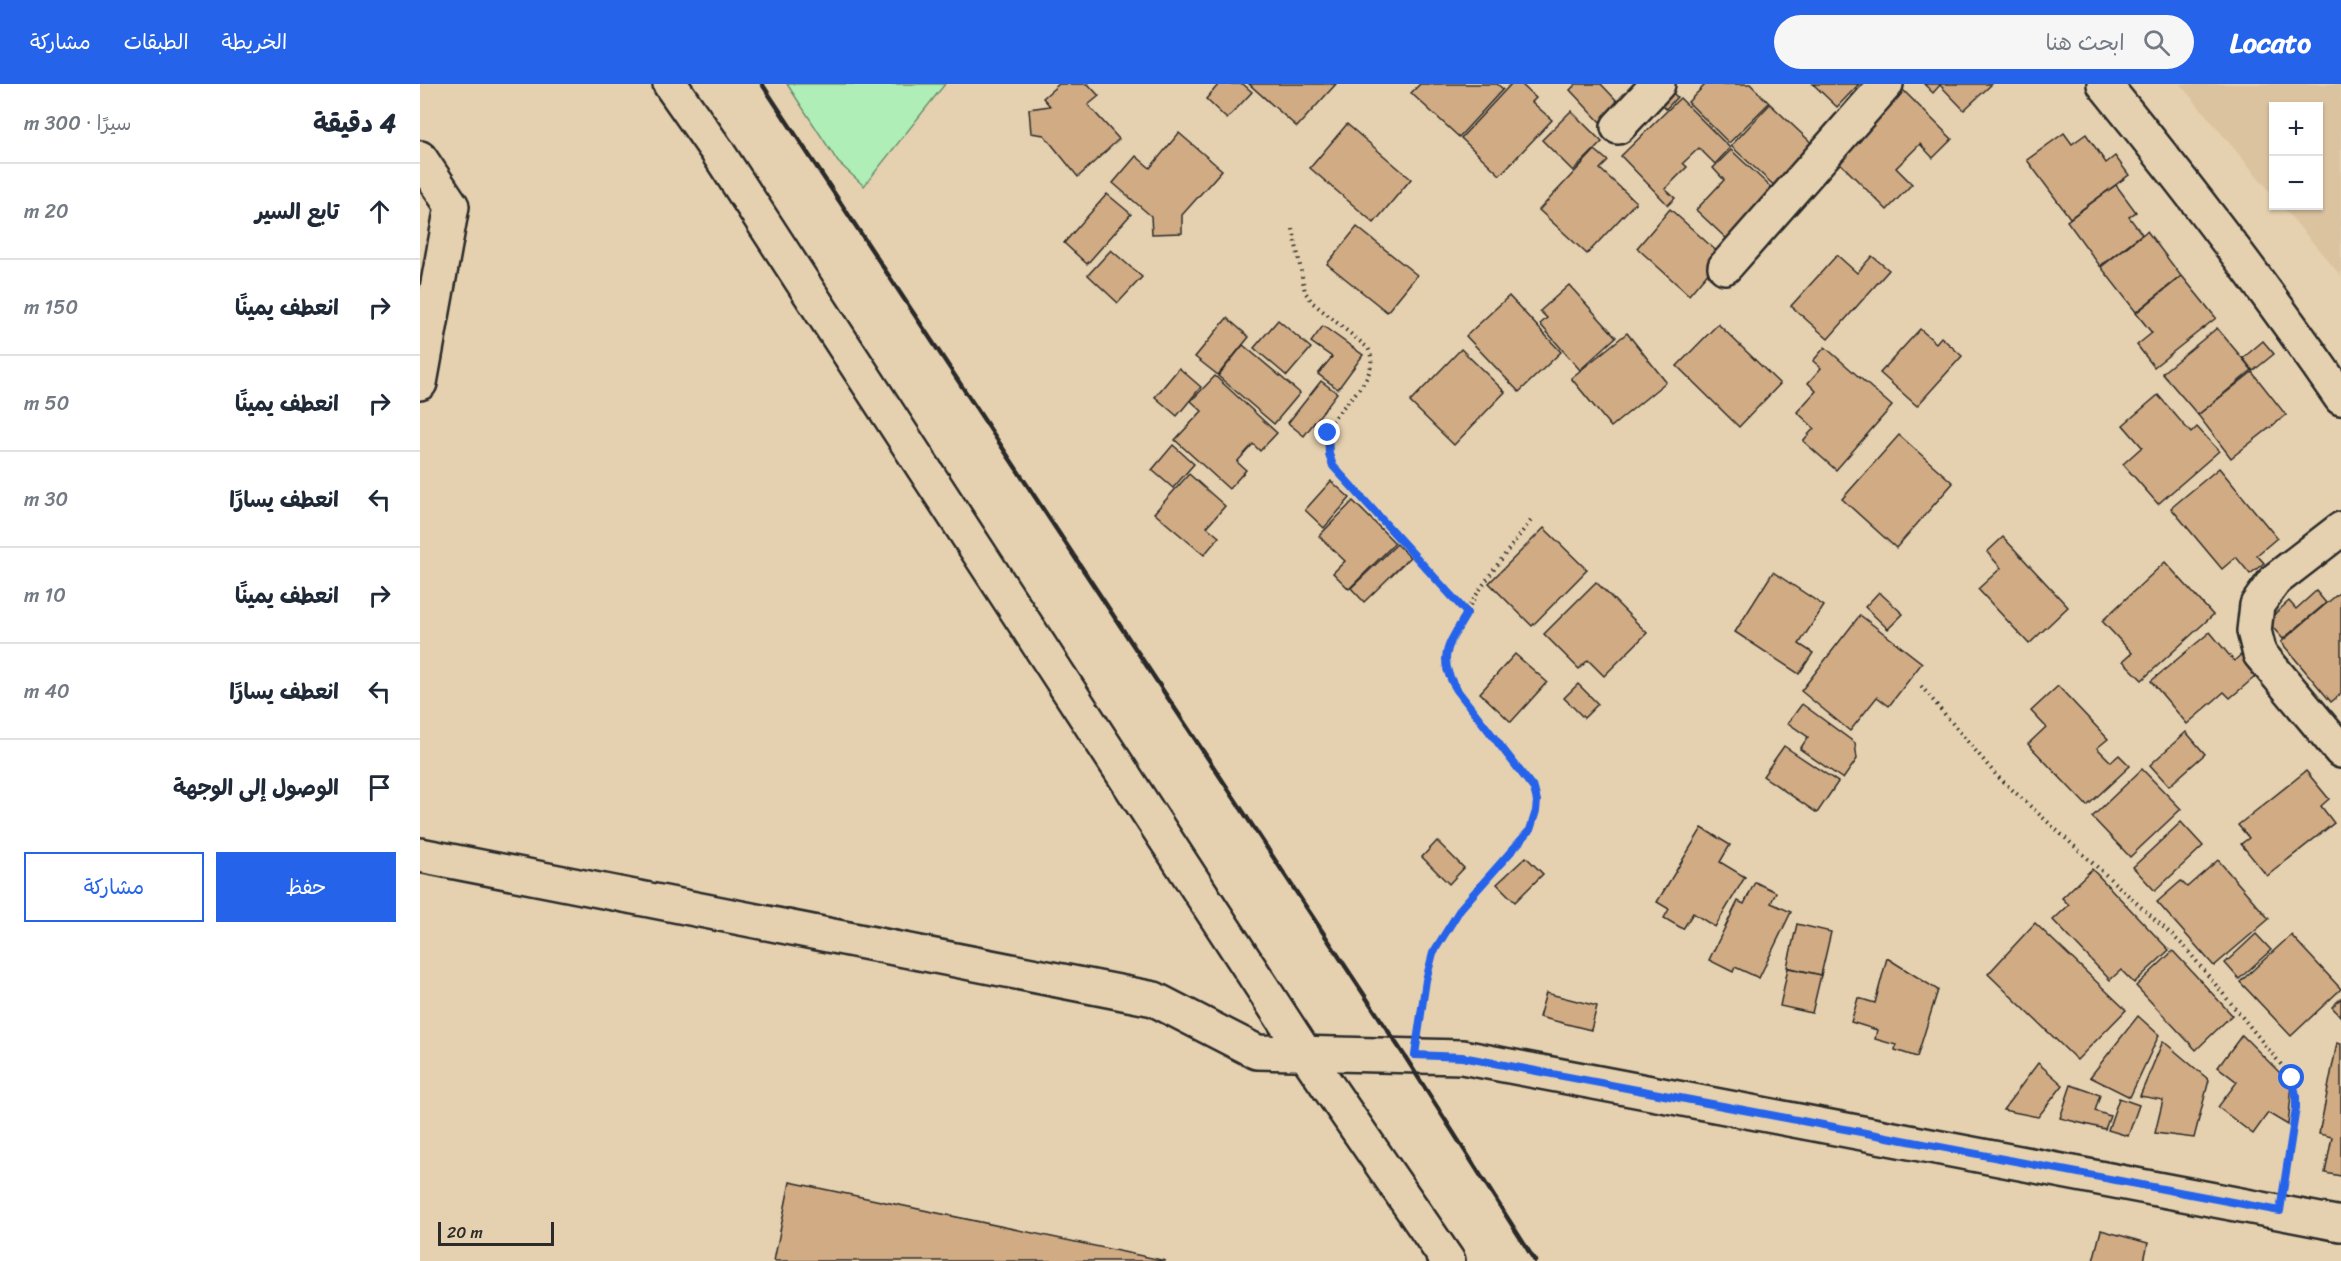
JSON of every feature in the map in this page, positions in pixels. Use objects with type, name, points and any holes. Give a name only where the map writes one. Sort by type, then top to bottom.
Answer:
[{"type":"street","points":[[670,84],[724,161],[1305,1053],[1448,1261]]},
{"type":"street","points":[[1618,127],[1658,84]]},
{"type":"street","points":[[1725,267],[1886,84]]},
{"type":"street","points":[[2104,84],[2161,153],[2232,247],[2341,398]]},
{"type":"street","points":[[420,158],[452,206],[431,259],[420,383]]},
{"type":"street","points":[[2341,529],[2275,580],[2257,605],[2254,631],[2260,654],[2341,751]]},
{"type":"street","points":[[420,855],[1154,999],[1257,1052],[1462,1057],[2341,1224]]},
{"type":"path","points":[[1293,229],[1305,292],[1313,303],[1368,348],[1372,355],[1372,366],[1368,375],[1330,424],[1327,441],[1333,466],[1467,613]]},
{"type":"path","points":[[1415,1055],[1426,980],[1433,953],[1461,908],[1530,830],[1536,811],[1537,801],[1534,789],[1457,690],[1445,666],[1448,646],[1486,580],[1533,518]]},
{"type":"path","points":[[1921,686],[1996,776],[2184,946],[2292,1078],[2296,1108],[2280,1211]]},
{"type":"shaded area","points":[[2180,84],[2341,84],[2341,276],[2285,210],[2323,210],[2323,102],[2269,102],[2269,190]]},
{"type":"green space","points":[[787,84],[945,84],[864,186],[838,162]]},
{"type":"building","points":[[1059,84],[1088,84],[1099,96],[1088,105],[1119,139],[1078,177],[1044,135],[1031,133],[1029,109],[1050,106],[1043,98]]},
{"type":"building","points":[[1219,84],[1243,84],[1252,92],[1227,119],[1206,99]]},
{"type":"building","points":[[1249,84],[1336,84],[1297,127]]},
{"type":"building","points":[[1420,84],[1497,84],[1503,89],[1459,137],[1411,93]]},
{"type":"building","points":[[1511,84],[1521,84],[1536,98],[1532,102],[1552,120],[1500,175],[1461,138]]},
{"type":"building","points":[[1576,84],[1601,84],[1619,103],[1600,122],[1570,90]]},
{"type":"building","points":[[1664,84],[1677,97],[1666,109],[1651,95]]},
{"type":"building","points":[[1706,84],[1750,84],[1769,103],[1729,143],[1688,102]]},
{"type":"building","points":[[1813,84],[1859,84],[1837,107]]},
{"type":"building","points":[[1924,84],[1992,84],[1964,110],[1940,85],[1933,93]]},
{"type":"building","points":[[1902,89],[1952,139],[1933,158],[1920,144],[1896,168],[1912,184],[1887,210],[1834,157]]},
{"type":"building","points":[[1680,98],[1730,148],[1715,164],[1699,148],[1683,163],[1687,167],[1665,189],[1675,198],[1668,205],[1621,156]]},
{"type":"building","points":[[1770,104],[1817,148],[1779,190],[1731,146]]},
{"type":"building","points":[[1571,111],[1602,142],[1573,171],[1542,140]]},
{"type":"building","points":[[1347,124],[1411,179],[1374,223],[1310,168]]},
{"type":"building","points":[[1179,133],[1222,170],[1182,215],[1182,233],[1152,234],[1151,216],[1113,183],[1136,156],[1150,168]]},
{"type":"building","points":[[2064,133],[2072,144],[2086,134],[2106,163],[2115,156],[2129,175],[2070,218],[2027,160]]},
{"type":"building","points":[[1595,150],[1608,161],[1600,169],[1636,202],[1587,254],[1539,210]]},
{"type":"building","points":[[1731,150],[1776,192],[1729,241],[1696,210],[1724,180],[1713,168]]},
{"type":"building","points":[[2116,185],[2136,212],[2129,217],[2142,234],[2100,266],[2067,221]]},
{"type":"building","points":[[1107,194],[1131,214],[1087,264],[1064,243]]},
{"type":"building","points":[[1670,209],[1722,256],[1689,295],[1637,248]]},
{"type":"building","points":[[1357,227],[1417,275],[1387,312],[1327,264]]},
{"type":"building","points":[[2147,231],[2181,276],[2136,312],[2101,267]]},
{"type":"building","points":[[1111,250],[1142,277],[1118,303],[1088,275]]},
{"type":"building","points":[[1837,255],[1857,273],[1872,256],[1889,270],[1828,339],[1791,306]]},
{"type":"building","points":[[2182,276],[2216,318],[2154,367],[2137,345],[2152,333],[2136,313]]},
{"type":"building","points":[[1569,285],[1616,337],[1580,370],[1540,324],[1547,318],[1540,311]]},
{"type":"building","points":[[1509,296],[1561,352],[1519,392],[1466,336]]},
{"type":"building","points":[[1227,318],[1249,337],[1218,375],[1195,357]]},
{"type":"building","points":[[1278,320],[1311,348],[1287,376],[1254,348]]},
{"type":"building","points":[[1718,324],[1780,384],[1739,427],[1677,366]]},
{"type":"building","points":[[1323,326],[1363,355],[1338,389],[1318,374],[1332,357],[1311,342]]},
{"type":"building","points":[[2217,328],[2252,370],[2198,415],[2162,373]]},
{"type":"building","points":[[1920,329],[1936,343],[1941,337],[1962,356],[1917,406],[1880,373]]},
{"type":"building","points":[[1627,333],[1666,382],[1611,427],[1571,378]]},
{"type":"building","points":[[2263,341],[2274,354],[2253,371],[2243,358]]},
{"type":"building","points":[[1243,345],[1300,393],[1274,424],[1218,376]]},
{"type":"building","points":[[1825,347],[1892,406],[1836,470],[1803,441],[1814,428],[1797,412],[1816,391],[1808,383],[1821,368],[1813,361]]},
{"type":"building","points":[[1461,349],[1505,392],[1454,445],[1410,402]]},
{"type":"building","points":[[1179,368],[1201,387],[1177,416],[1155,397]]},
{"type":"building","points":[[2252,372],[2286,415],[2231,458],[2198,415]]},
{"type":"building","points":[[1215,376],[1277,433],[1260,451],[1253,444],[1237,462],[1246,470],[1229,489],[1175,440],[1202,411],[1191,401]]},
{"type":"building","points":[[1321,381],[1337,393],[1304,436],[1288,423]]},
{"type":"building","points":[[2158,395],[2191,433],[2197,427],[2219,451],[2158,504],[2123,464],[2142,447],[2123,425]]},
{"type":"building","points":[[1899,435],[1953,483],[1896,548],[1842,499]]},
{"type":"building","points":[[1173,445],[1194,464],[1173,488],[1152,470]]},
{"type":"building","points":[[2219,468],[2277,538],[2257,555],[2264,563],[2250,574],[2236,557],[2222,569],[2171,508]]},
{"type":"building","points":[[1189,474],[1225,506],[1207,527],[1219,537],[1204,555],[1154,513]]},
{"type":"building","points":[[1331,481],[1350,498],[1324,528],[1305,510]]},
{"type":"building","points":[[1353,501],[1395,543],[1349,589],[1333,573],[1345,561],[1319,536]]},
{"type":"building","points":[[1544,528],[1587,570],[1532,626],[1489,583]]},
{"type":"building","points":[[2003,537],[2068,607],[2029,644],[1978,589],[2001,568],[1987,552]]},
{"type":"building","points":[[1397,544],[1410,557],[1364,602],[1351,588]]},
{"type":"building","points":[[2165,562],[2213,615],[2142,680],[2123,661],[2132,653],[2102,621]]},
{"type":"building","points":[[1773,572],[1824,606],[1799,644],[1813,653],[1799,674],[1735,632]]},
{"type":"building","points":[[1596,582],[1647,633],[1604,676],[1588,660],[1579,669],[1544,634]]},
{"type":"building","points":[[2316,591],[2326,603],[2283,639],[2267,621],[2289,601],[2296,609]]},
{"type":"building","points":[[1879,592],[1903,614],[1888,629],[1865,607]]},
{"type":"building","points":[[2339,593],[2341,596],[2341,694],[2331,702],[2281,642]]},
{"type":"building","points":[[1860,615],[1922,663],[1889,706],[1877,697],[1850,731],[1801,691]]},
{"type":"building","points":[[2210,632],[2234,661],[2245,651],[2262,671],[2230,698],[2224,692],[2187,724],[2151,681]]},
{"type":"building","points":[[1515,654],[1547,682],[1511,722],[1480,693]]},
{"type":"building","points":[[1578,684],[1598,704],[1584,718],[1564,698]]},
{"type":"building","points":[[2058,686],[2108,739],[2097,748],[2111,762],[2119,755],[2130,766],[2087,806],[2028,744],[2046,727],[2031,711]]},
{"type":"building","points":[[1802,704],[1855,743],[1857,759],[1843,779],[1800,749],[1808,737],[1788,723]]},
{"type":"building","points":[[2186,732],[2205,754],[2169,786],[2150,765]]},
{"type":"building","points":[[1784,746],[1838,782],[1817,813],[1763,776]]},
{"type":"building","points":[[2142,769],[2181,809],[2130,857],[2092,817]]},
{"type":"building","points":[[2306,771],[2329,799],[2321,806],[2334,823],[2267,876],[2241,844],[2249,838],[2238,825]]},
{"type":"building","points":[[2181,822],[2203,846],[2155,891],[2133,867]]},
{"type":"building","points":[[1702,828],[1730,845],[1720,862],[1745,877],[1715,927],[1693,913],[1683,929],[1664,918],[1669,909],[1657,902]]},
{"type":"building","points":[[1437,841],[1464,868],[1449,884],[1422,857]]},
{"type":"building","points":[[1526,857],[1543,874],[1515,902],[1497,884]]},
{"type":"building","points":[[2218,860],[2269,919],[2214,966],[2157,902],[2181,881],[2187,887]]},
{"type":"building","points":[[2092,869],[2169,950],[2134,983],[2121,970],[2110,980],[2053,920],[2069,905],[2062,898]]},
{"type":"building","points":[[1755,882],[1776,892],[1771,903],[1791,912],[1759,978],[1735,967],[1733,972],[1709,960],[1738,901],[1744,904]]},
{"type":"building","points":[[2035,923],[2126,1010],[2077,1060],[1988,974]]},
{"type":"building","points":[[1797,924],[1831,932],[1821,975],[1787,967]]},
{"type":"building","points":[[2256,934],[2271,950],[2239,979],[2225,963]]},
{"type":"building","points":[[2291,935],[2341,989],[2291,1036],[2240,982]]},
{"type":"building","points":[[2173,951],[2232,1015],[2196,1050],[2136,986]]},
{"type":"building","points":[[1887,958],[1938,990],[1917,1057],[1895,1050],[1896,1045],[1875,1039],[1877,1030],[1851,1022],[1858,998],[1875,1003]]},
{"type":"building","points":[[1788,968],[1821,975],[1812,1013],[1780,1006]]},
{"type":"building","points":[[1546,993],[1597,1006],[1591,1030],[1539,1017]]},
{"type":"building","points":[[2341,998],[2341,1017],[2332,1007]]},
{"type":"building","points":[[2138,1016],[2159,1035],[2130,1097],[2090,1077]]},
{"type":"building","points":[[2242,1035],[2292,1085],[2288,1125],[2268,1113],[2253,1134],[2218,1107],[2237,1082],[2218,1067]]},
{"type":"building","points":[[2163,1041],[2209,1080],[2194,1138],[2155,1133],[2163,1100],[2140,1096]]},
{"type":"building","points":[[2337,1043],[2341,1044],[2341,1176],[2325,1173],[2332,1137],[2319,1134]]},
{"type":"building","points":[[2038,1063],[2063,1085],[2038,1117],[2003,1110]]},
{"type":"building","points":[[2071,1085],[2100,1095],[2095,1111],[2110,1116],[2105,1129],[2060,1118]]},
{"type":"building","points":[[2119,1098],[2139,1105],[2128,1136],[2108,1130]]},
{"type":"building","points":[[790,1182],[1166,1261],[774,1261]]},
{"type":"building","points":[[2101,1230],[2148,1243],[2144,1261],[2093,1261]]},
{"type":"railway","points":[[762,84],[1404,1055],[1535,1261]]},
{"type":"route","points":[[1328,433],[1327,441],[1333,466],[1467,613],[1448,646],[1445,666],[1457,690],[1497,738],[1534,789],[1537,801],[1530,830],[1461,908],[1433,953],[1426,980],[1415,1055],[1462,1057],[2280,1211],[2296,1108],[2292,1078]]}]
